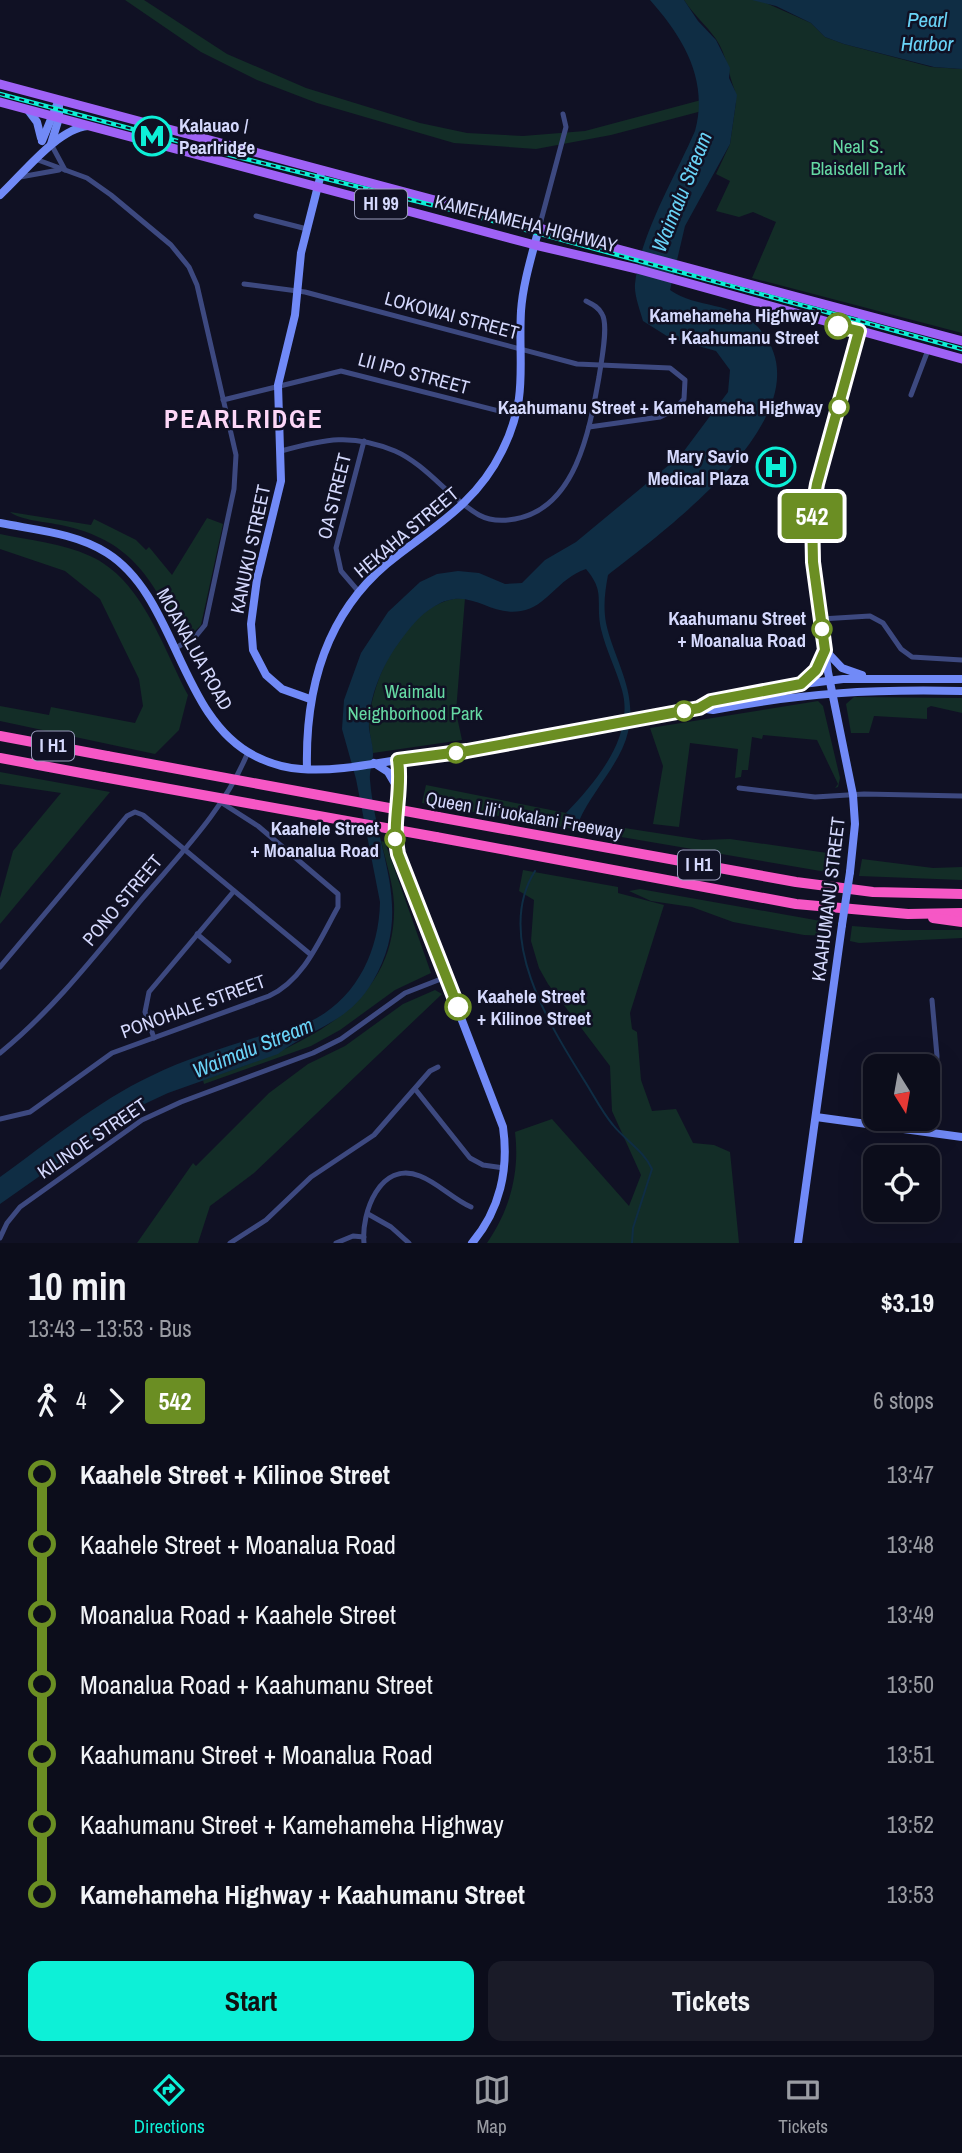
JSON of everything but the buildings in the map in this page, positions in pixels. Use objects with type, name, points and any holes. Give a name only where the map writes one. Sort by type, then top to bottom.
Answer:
[{"type":"highway","name":"Queen Liliʻuokalani Freeway","points":[[0,736],[796,882],[903,894],[962,894]]},
{"type":"highway","name":"Queen Liliʻuokalani Freeway","points":[[0,758],[796,904],[908,914],[962,913]]},
{"type":"highway","points":[[908,914],[962,922]]},
{"type":"main road","name":"KAMEHAMEHA HIGHWAY","points":[[0,84],[962,341]]},
{"type":"main road","name":"KAMEHAMEHA HIGHWAY","points":[[0,102],[535,245],[636,269],[962,359]]},
{"type":"street","points":[[0,195],[38,160],[46,145],[59,100]]},
{"type":"street","points":[[28,110],[37,122],[46,145],[65,170]]},
{"type":"street","name":"HEKAHA STREET","points":[[307,769],[310,699],[327,642],[359,592],[387,563],[465,505],[496,462],[516,415],[522,380],[521,311],[566,127],[563,114]]},
{"type":"street","points":[[46,145],[71,129],[91,126]]},
{"type":"street","points":[[38,160],[87,178],[111,195],[163,238],[189,267],[200,293],[236,455],[232,499],[205,625],[196,636],[174,649]]},
{"type":"street","points":[[20,177],[65,170]]},
{"type":"street","name":"KANUKU STREET","points":[[310,699],[282,689],[271,681],[258,662],[252,643],[253,606],[279,495],[281,451],[278,385],[294,321],[299,261],[322,170]]},
{"type":"street","points":[[256,216],[307,229]]},
{"type":"street","name":"LOKOWAI STREET","points":[[244,284],[297,290],[577,364],[670,368],[683,377],[686,391],[678,407],[665,416],[589,427]]},
{"type":"street","points":[[281,451],[332,438],[364,441],[407,458],[479,515],[496,520],[519,518],[535,512],[567,480],[589,427],[601,366],[604,319],[601,311],[586,301]]},
{"type":"street","name":"KAAHUMANU STREET","points":[[798,1243],[855,824],[853,795],[825,650],[812,551],[814,498],[863,315]]},
{"type":"street","points":[[911,395],[928,350]]},
{"type":"street","name":"LII IPO STREET","points":[[223,400],[341,370],[516,415]]},
{"type":"street","name":"OA STREET","points":[[359,592],[341,571],[336,548],[364,441]]},
{"type":"street","name":"MOANALUA ROAD","points":[[0,523],[80,541],[109,554],[139,584],[219,725],[248,752],[278,765],[307,769],[398,760],[699,708],[713,710],[780,697],[832,692],[962,691]]},
{"type":"street","points":[[821,619],[870,616],[883,623],[908,655],[921,659],[962,660]]},
{"type":"street","points":[[801,684],[816,670],[825,650],[844,670],[872,678]]},
{"type":"street","name":"MOANALUA ROAD","points":[[699,708],[711,701],[801,684],[872,678],[962,679]]},
{"type":"street","name":"PONO STREET","points":[[0,1053],[57,1002],[222,803],[235,783],[248,752]]},
{"type":"street","points":[[398,760],[394,828],[398,854],[499,1115],[504,1136],[504,1168],[493,1209],[472,1243]]},
{"type":"street","points":[[374,763],[388,772],[398,789]]},
{"type":"street","points":[[739,788],[815,797],[962,796]]},
{"type":"street","name":"PONOHALE STREET","points":[[0,1119],[30,1111],[106,1056],[281,990],[297,976],[338,907],[338,894],[258,826],[222,803]]},
{"type":"street","points":[[0,967],[128,815],[142,814],[310,954]]},
{"type":"street","points":[[153,1038],[145,1012],[147,996],[234,891]]},
{"type":"street","points":[[197,934],[229,961]]},
{"type":"street","name":"KILINOE STREET","points":[[0,1238],[20,1207],[132,1125],[172,1105],[323,1049],[405,993],[446,977]]},
{"type":"street","points":[[932,1000],[937,1056],[932,1133]]},
{"type":"street","points":[[230,1243],[263,1222],[311,1177],[374,1135],[438,1067]]},
{"type":"street","points":[[415,1089],[470,1158],[483,1165],[504,1168]]},
{"type":"street","points":[[816,1117],[962,1137]]},
{"type":"street","points":[[336,1243],[353,1236],[364,1240],[372,1198],[379,1186],[403,1174],[419,1176],[471,1207]]},
{"type":"street","points":[[368,1214],[409,1243]]},
{"type":"green space","name":"Neal S. Blaisdell Park","points":[[125,0],[144,0],[227,54],[306,88],[420,123],[467,133],[523,136],[585,131],[735,91],[720,45],[684,0],[759,0],[811,23],[825,37],[844,44],[931,67],[962,69],[962,333],[752,278],[776,222],[753,212],[739,217],[716,211],[730,181],[716,174],[730,144],[736,102],[611,135],[536,149],[454,143],[317,103],[257,80],[201,52]]},
{"type":"green space","points":[[10,512],[91,525],[94,519],[136,540],[146,550],[149,547],[172,575],[207,518],[223,524],[201,625],[192,634],[181,636],[148,578],[122,551],[105,540]]},
{"type":"green space","points":[[0,534],[57,545],[90,556],[124,581],[137,598],[160,636],[188,695],[179,730],[155,754],[0,721],[0,706],[49,715],[51,707],[135,723],[143,706],[139,679],[100,599],[65,571],[0,549]]},
{"type":"green space","name":"Waimalu Neighborhood Park","points":[[465,598],[456,712],[462,740],[373,753],[370,715],[373,697],[388,658],[413,623],[428,610],[446,601]]},
{"type":"green space","points":[[854,697],[962,698],[962,713],[931,706],[927,708],[927,719],[874,716],[869,733],[851,733],[846,704]]},
{"type":"green space","points":[[818,701],[823,706],[840,778],[838,787],[835,788],[838,784],[817,740],[763,735],[762,739],[752,737],[748,770],[742,770],[741,777],[735,778],[738,749],[690,743],[679,827],[653,824],[663,766],[650,728]]},
{"type":"green space","points":[[0,772],[110,792],[0,924],[0,898],[13,851],[61,793],[0,784]]},
{"type":"green space","points":[[426,785],[566,813],[579,821],[702,840],[730,839],[841,855],[838,874],[422,803]]},
{"type":"green space","points":[[381,841],[385,842],[431,973],[395,990],[340,1030],[311,1046],[204,1084],[203,1080],[269,1056],[332,1022],[357,1000],[378,974],[390,942],[394,904]]},
{"type":"green space","points":[[862,859],[933,868],[962,867],[962,880],[859,876]]},
{"type":"green space","points":[[523,870],[618,887],[618,893],[664,905],[630,1013],[632,1029],[637,1032],[641,1080],[652,1111],[676,1109],[693,1143],[714,1145],[730,1152],[739,1243],[487,1243],[502,1217],[512,1190],[516,1162],[515,1132],[552,1119],[629,1206],[641,1175],[612,1111],[610,1066],[539,968],[531,941],[534,900],[519,891]]},
{"type":"green space","points":[[640,889],[832,923],[830,936],[804,935],[733,922],[692,907],[651,901],[629,891]]},
{"type":"green space","points":[[852,926],[903,930],[962,930],[962,938],[859,943],[850,941]]},
{"type":"green space","points":[[435,990],[442,994],[254,1173],[210,1206],[198,1243],[137,1243],[193,1163],[196,1166],[269,1093],[308,1064],[345,1046],[403,1004]]},
{"type":"water","name":"Waimalu Stream","points":[[650,0],[684,0],[698,21],[716,40],[730,68],[729,78],[737,95],[730,144],[685,226],[670,290],[692,300],[738,313],[748,319],[758,327],[776,360],[774,395],[758,430],[732,466],[700,499],[608,575],[606,623],[630,703],[628,732],[619,755],[579,821],[566,813],[610,757],[618,741],[625,707],[622,690],[601,629],[598,591],[586,569],[567,579],[538,604],[521,611],[509,612],[459,599],[447,600],[429,610],[414,623],[392,653],[377,683],[369,717],[373,747],[370,780],[390,881],[392,905],[391,930],[385,955],[363,995],[341,1016],[278,1054],[168,1093],[138,1107],[0,1204],[0,1177],[111,1098],[179,1064],[266,1034],[302,1025],[336,1005],[349,991],[360,976],[375,941],[380,902],[356,779],[342,729],[344,700],[361,653],[388,612],[420,582],[437,574],[458,571],[479,573],[505,584],[522,583],[545,560],[576,542],[681,455],[728,392],[730,370],[716,351],[670,338],[643,321],[636,298],[638,265],[659,206],[695,131],[699,94],[696,77],[682,44]]},
{"type":"water","name":"Pearl Harbor","points":[[752,0],[962,0],[962,69],[934,67],[844,44],[825,37],[811,23],[776,6]]},
{"type":"waterway","points":[[535,871],[524,896],[520,923],[523,951],[531,979],[556,1033],[601,1109],[652,1169],[633,1228],[632,1243]]},
{"type":"railway","points":[[0,94],[460,212],[962,349]]},
{"type":"bus line","name":"542","points":[[458,1007],[398,854],[394,828],[400,774],[398,760],[467,751],[699,708],[711,701],[801,684],[809,678],[816,670],[825,650],[812,551],[814,498],[859,331],[838,326]]},
{"type":"place","name":"Kalauao / Pearlridge","points":[[152,136]]},
{"type":"place","name":"Kamehameha Highway + Kaahumanu Street","points":[[838,326]]},
{"type":"place","name":"Kaahumanu Street + Kamehameha Highway","points":[[839,407]]},
{"type":"place","name":"Mary Savio Medical Plaza","points":[[776,467]]},
{"type":"place","name":"Kaahumanu Street + Moanalua Road","points":[[822,629]]},
{"type":"place","name":"Kaahele Street + Moanalua Road","points":[[395,839]]},
{"type":"place","name":"Kaahele Street + Kilinoe Street","points":[[458,1007]]},
{"type":"district","name":"PEARLRIDGE","points":[[244,419]]}]
